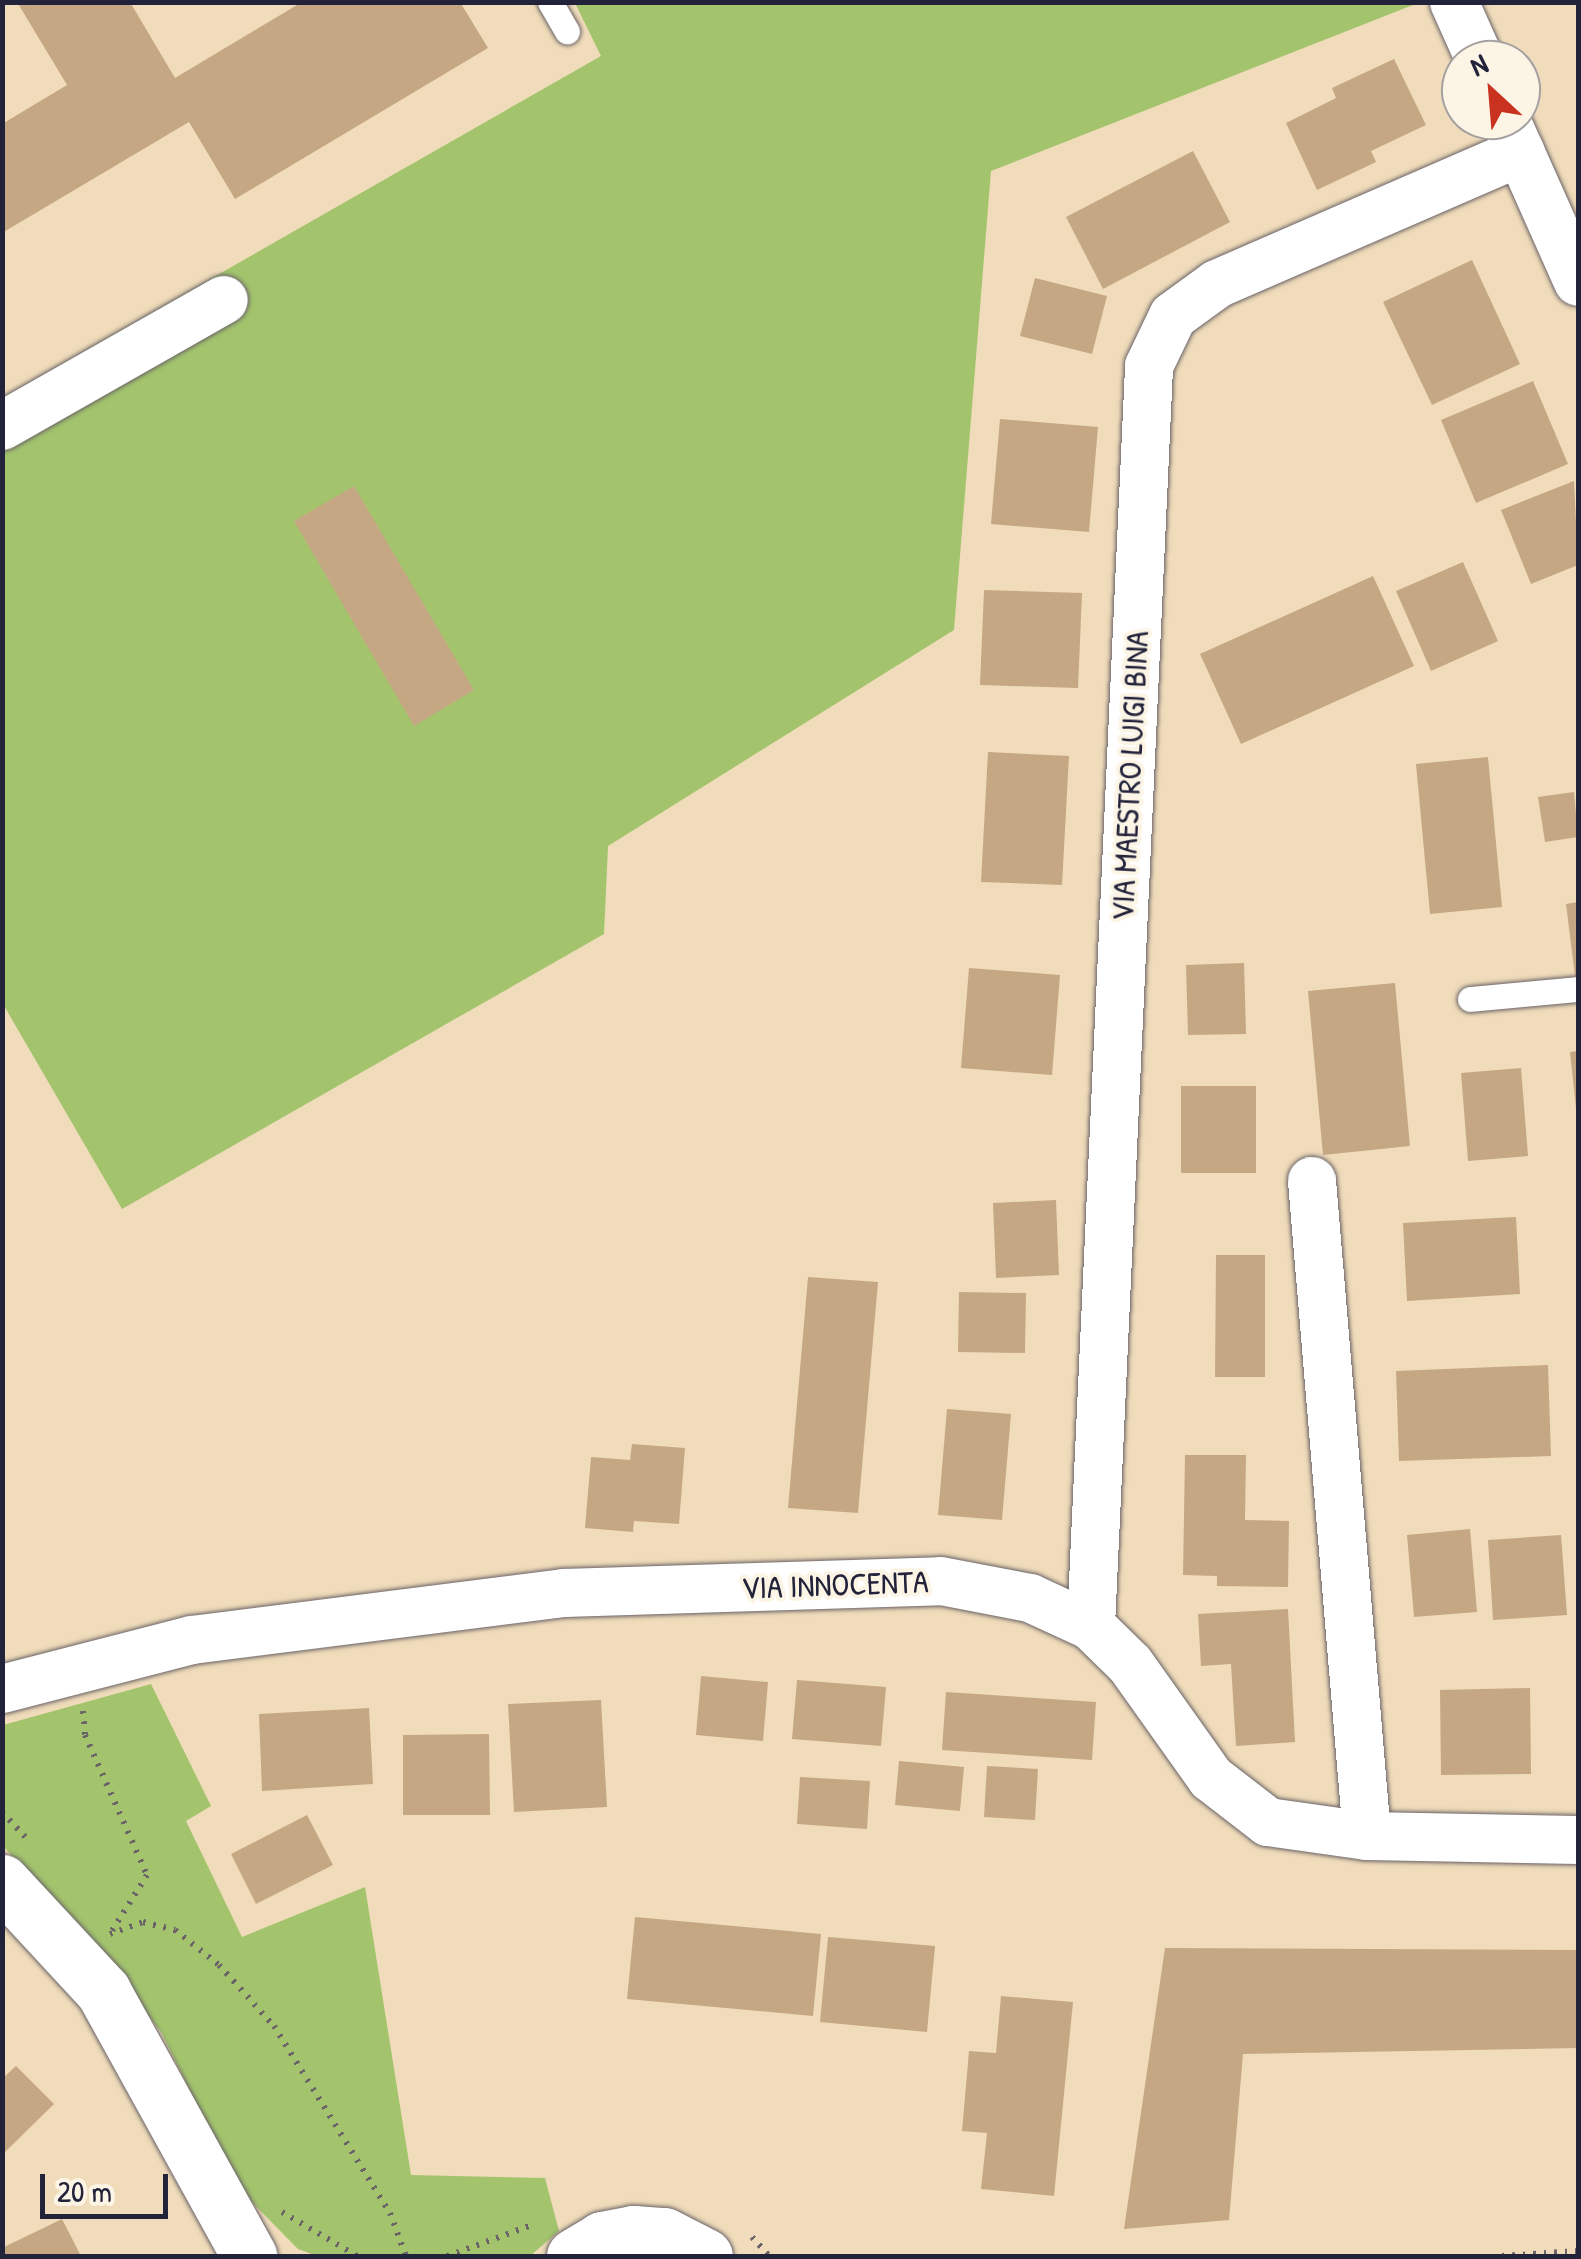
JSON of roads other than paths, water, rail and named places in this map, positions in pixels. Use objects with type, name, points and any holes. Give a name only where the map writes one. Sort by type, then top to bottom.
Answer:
[{"type":"street","points":[[1454,2],[1471,40]]},
{"type":"street","name":"VIA MAESTRO LUIGI BINA","points":[[1091,1626],[1149,366],[1173,316],[1217,284],[1506,140]]},
{"type":"street","points":[[1516,140],[1578,282]]},
{"type":"street","points":[[2,426],[224,300]]},
{"type":"street","points":[[1312,1181],[1368,1836]]},
{"type":"street","name":"VIA INNOCENTA","points":[[2,1690],[87,1664],[192,1640],[564,1593],[941,1581],[1030,1598],[1091,1626],[1130,1664],[1211,1778],[1268,1822],[1368,1836],[1578,1840]]},
{"type":"street","points":[[2,1882],[103,1991],[249,2256]]},
{"type":"street","points":[[574,2256],[602,2239],[633,2233],[664,2236],[705,2256]]},
{"type":"lane","points":[[550,2],[567,32]]},
{"type":"lane","points":[[1470,999],[1578,989]]}]
